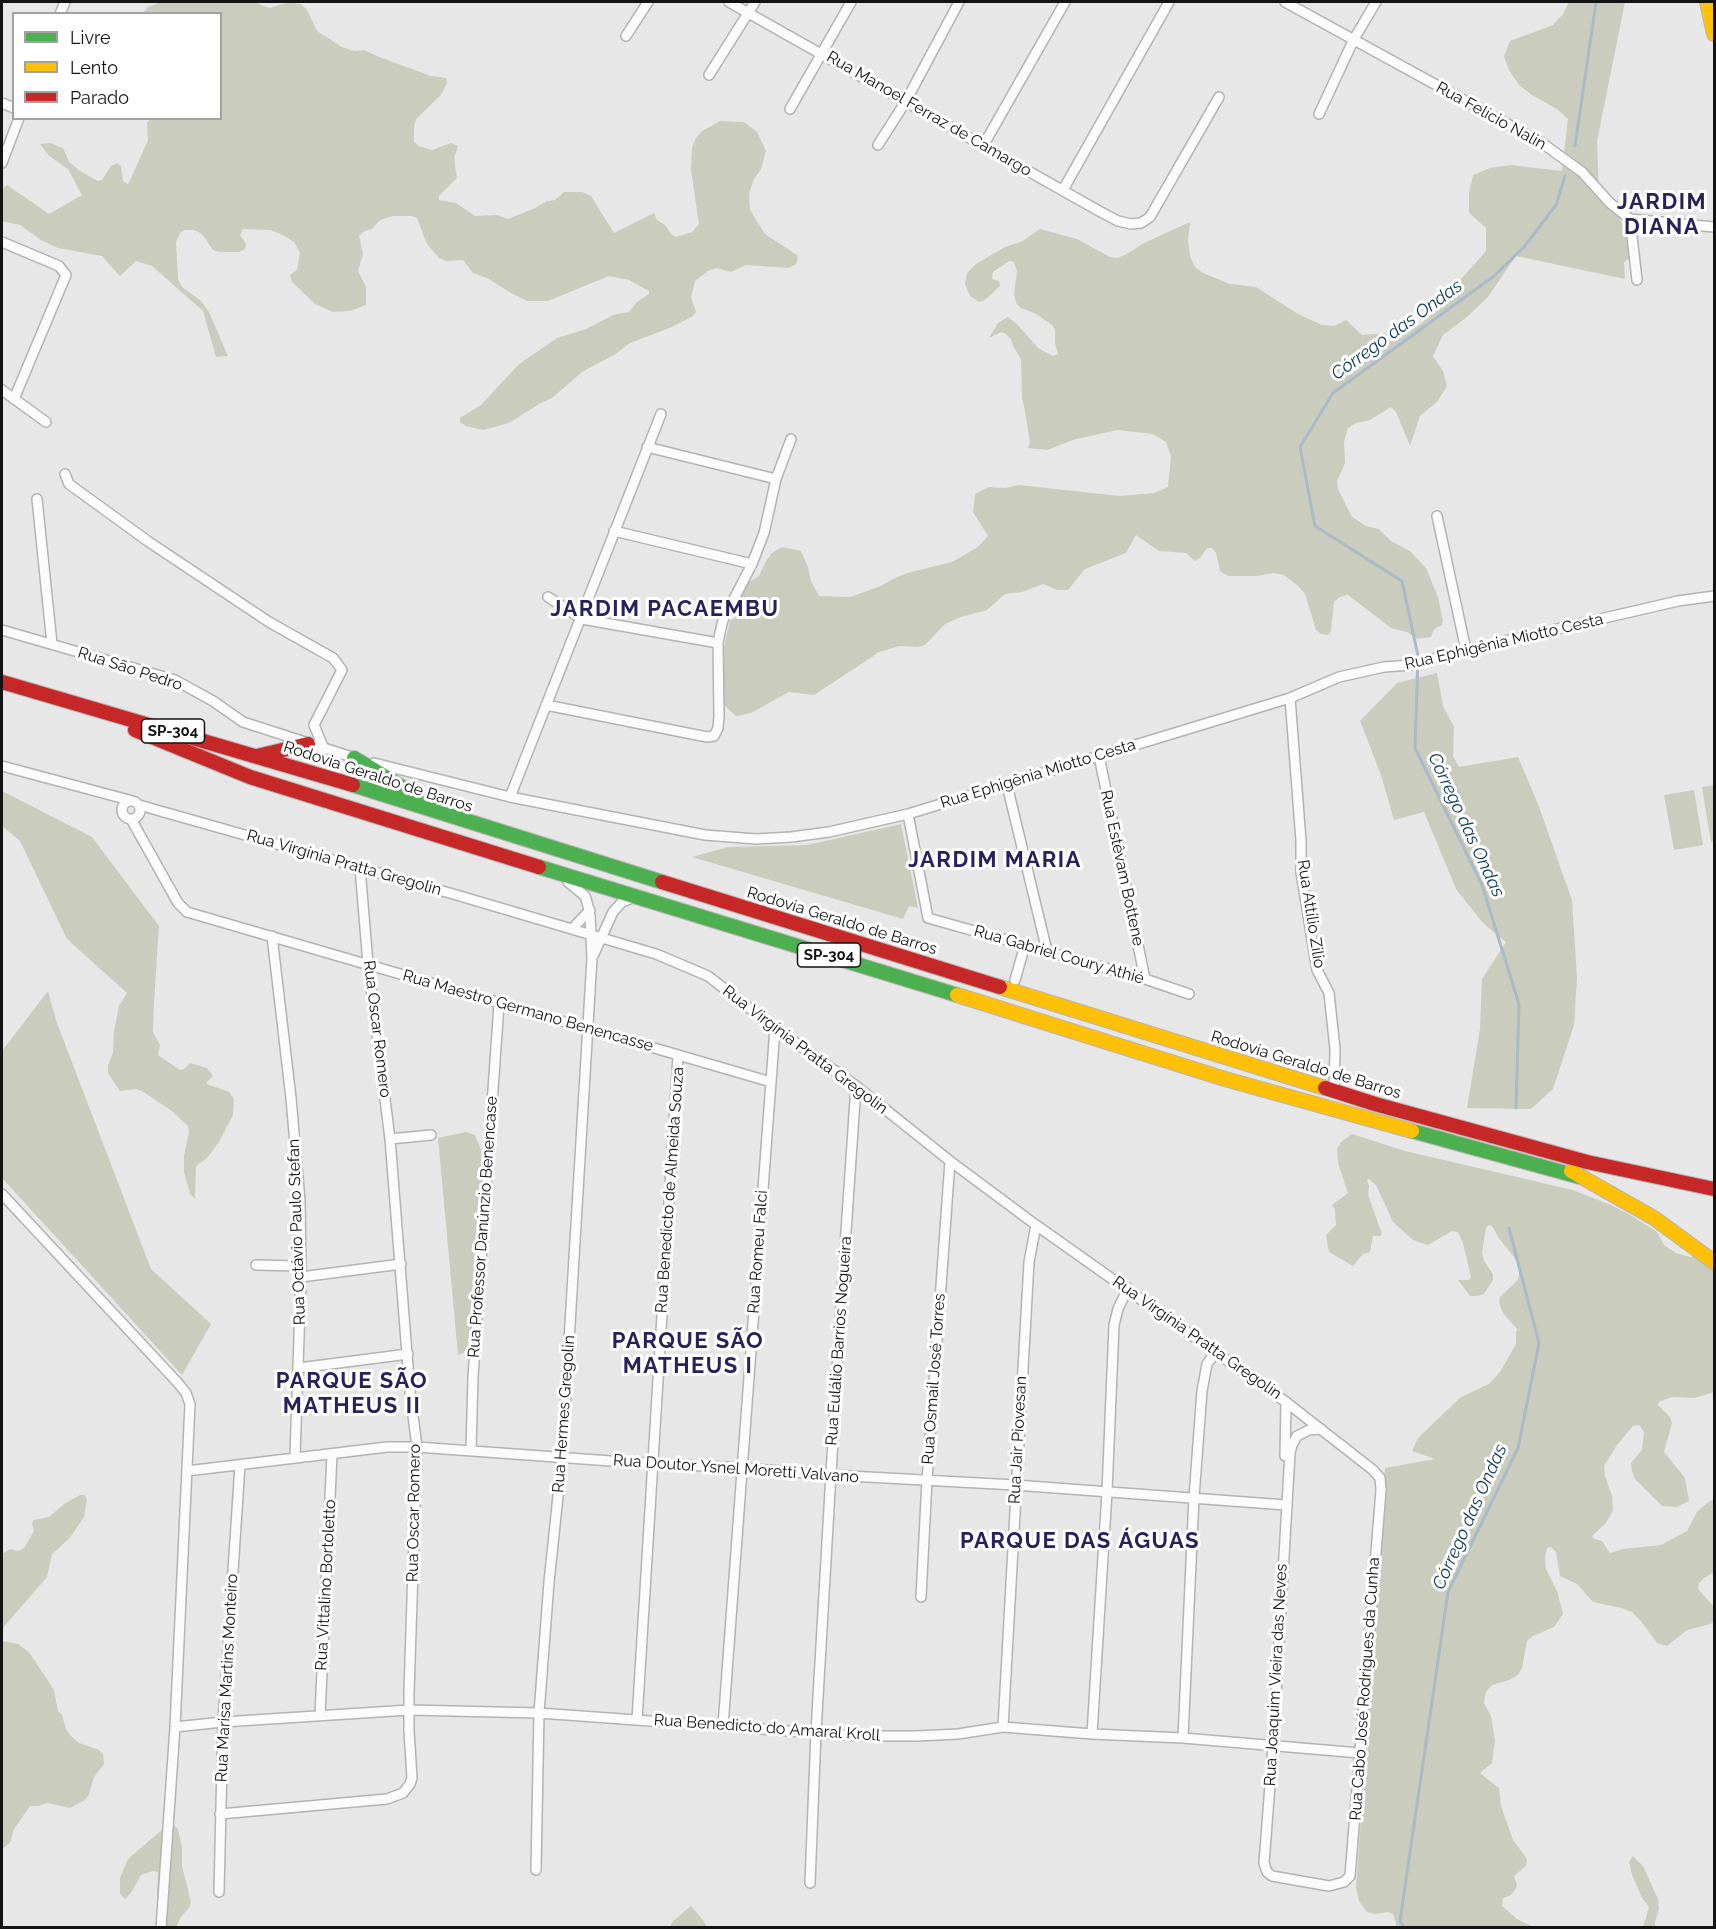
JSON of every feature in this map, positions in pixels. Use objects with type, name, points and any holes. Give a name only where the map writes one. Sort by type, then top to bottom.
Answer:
[{"type":"main road","points":[[1707,2],[1714,34]]},
{"type":"main road","name":"Rodovia Geraldo de Barros","points":[[2,681],[257,756],[1334,1092],[1587,1162],[1714,1189]]},
{"type":"main road","name":"Rodovia Geraldo de Barros","points":[[88,706],[173,747],[250,777],[1226,1079],[1580,1177]]},
{"type":"main road","points":[[257,756],[308,744]]},
{"type":"main road","points":[[354,758],[456,819]]},
{"type":"main road","points":[[879,950],[922,953],[1015,980],[1099,1009],[1156,1035]]},
{"type":"main road","points":[[1540,1149],[1580,1177],[1653,1218],[1714,1262]]},
{"type":"street","points":[[626,36],[648,2]]},
{"type":"street","name":"Rua Manoel Ferraz de Camargo","points":[[729,2],[1118,221],[1131,224],[1141,223],[1150,217],[1219,97]]},
{"type":"street","points":[[709,75],[755,2]]},
{"type":"street","points":[[790,109],[851,2]]},
{"type":"street","points":[[878,145],[906,101],[959,2]]},
{"type":"street","points":[[983,146],[1065,2]]},
{"type":"street","points":[[1062,190],[1169,2]]},
{"type":"street","name":"Rua Felício Nalin","points":[[1285,2],[1542,143],[1582,172],[1610,203],[1630,219]]},
{"type":"street","points":[[1318,114],[1354,39],[1376,2]]},
{"type":"street","points":[[2,163],[18,120]]},
{"type":"street","points":[[1637,280],[1630,219],[1714,227]]},
{"type":"street","points":[[2,242],[58,266],[66,275],[14,399]]},
{"type":"street","points":[[2,390],[46,422]]},
{"type":"street","points":[[510,797],[661,414]]},
{"type":"street","points":[[546,705],[706,737],[714,735],[720,716],[718,644],[723,620],[753,564],[764,533],[776,479],[791,439]]},
{"type":"street","points":[[647,447],[776,479]]},
{"type":"street","points":[[65,474],[69,484],[149,542],[269,622],[333,658],[342,670],[314,725],[324,749]]},
{"type":"street","points":[[37,499],[52,644]]},
{"type":"street","points":[[1437,516],[1466,650]]},
{"type":"street","points":[[614,531],[753,564]]},
{"type":"street","name":"Rua Ephigênia Miotto Cesta","points":[[354,758],[510,797],[705,835],[731,838],[779,837],[830,832],[908,814],[1006,785],[1290,698],[1339,677],[1384,667],[1410,665],[1678,601],[1714,596]]},
{"type":"street","points":[[548,597],[582,619],[718,644]]},
{"type":"street","name":"Rua São Pedro","points":[[2,630],[175,681],[213,701],[243,722],[354,758]]},
{"type":"street","name":"Rua Attílio Zilio","points":[[1290,698],[1301,841],[1301,872],[1317,970],[1329,993],[1335,1049],[1334,1092]]},
{"type":"street","name":"Rua Estêvam Bottene","points":[[1099,756],[1145,979]]},
{"type":"street","points":[[2,766],[136,802],[140,813],[131,819],[124,816],[121,811],[124,803],[129,801]]},
{"type":"street","points":[[1006,785],[1047,951]]},
{"type":"street","name":"Rua Virgínia Pratta Gregolin","points":[[139,805],[601,937],[680,962],[708,976],[856,1086],[950,1161],[1036,1225],[1286,1402],[1373,1470],[1380,1478]]},
{"type":"street","name":"Rua Gabriel Coury Athié","points":[[908,814],[928,918],[1145,979],[1189,994]]},
{"type":"street","name":"Rua Maestro Germano Benencasse","points":[[131,819],[182,908],[188,912],[771,1082]]},
{"type":"street","points":[[544,867],[576,887],[585,896],[590,910],[572,929]]},
{"type":"street","name":"Rua Oscar Romero","points":[[220,1814],[368,1802],[397,1796],[406,1790],[412,1778],[409,1710],[417,1447],[390,1139],[368,964],[360,868]]},
{"type":"street","name":"Rua Hermes Gregolin","points":[[592,958],[608,919],[618,906],[637,896]]},
{"type":"street","name":"Rua Hermes Gregolin","points":[[536,1870],[539,1713],[549,1582],[562,1458],[589,1028],[592,958],[590,910]]},
{"type":"street","name":"Rua Octávio Paulo Stefan","points":[[272,936],[299,1174],[301,1277],[295,1458]]},
{"type":"street","points":[[1015,980],[1025,945]]},
{"type":"street","name":"Rua Professor Danúnzio Benencase","points":[[471,1450],[473,1377],[499,1004]]},
{"type":"street","name":"Rua Romeu Falci","points":[[723,1726],[775,1028]]},
{"type":"street","name":"Rua Benedicto de Almeida Souza","points":[[637,1720],[678,1056]]},
{"type":"street","name":"Rua Eulálio Barrios Nogueira","points":[[810,1883],[816,1732],[856,1086]]},
{"type":"street","points":[[390,1139],[431,1134]]},
{"type":"street","name":"Rua Osmail José Torres","points":[[921,1597],[950,1161]]},
{"type":"street","points":[[2,1194],[186,1393],[190,1404],[175,1727],[161,1928]]},
{"type":"street","name":"Rua Jair Piovesan","points":[[1003,1727],[1029,1262],[1036,1225]]},
{"type":"street","points":[[301,1277],[401,1264]]},
{"type":"street","points":[[256,1265],[300,1266]]},
{"type":"street","points":[[1092,1734],[1107,1492],[1114,1325],[1118,1309],[1128,1288]]},
{"type":"street","points":[[1183,1738],[1194,1497],[1204,1373],[1215,1353]]},
{"type":"street","points":[[299,1368],[408,1354]]},
{"type":"street","name":"Rua Joaquim Vieira das Neves","points":[[1286,1402],[1285,1457],[1288,1472]]},
{"type":"street","name":"Rua Joaquim Vieira das Neves","points":[[1321,1429],[1309,1430],[1297,1436],[1290,1448],[1264,1863],[1267,1872],[1272,1876],[1329,1886]]},
{"type":"street","name":"Rua Doutor Ysnel Moretti Valvano","points":[[187,1471],[387,1447],[417,1447],[1015,1485],[1286,1505]]},
{"type":"street","name":"Rua Vittalino Bortoletto","points":[[320,1715],[332,1454]]},
{"type":"street","name":"Rua Marisa Martins Monteiro","points":[[219,1892],[223,1722],[240,1465]]},
{"type":"street","name":"Rua Cabo José Rodrigues da Cunha","points":[[1329,1886],[1344,1882],[1350,1876],[1381,1490],[1380,1478]]},
{"type":"street","name":"Rua Benedicto do Amaral Kroll","points":[[175,1727],[409,1710],[539,1713],[858,1736],[958,1734],[1003,1727],[1183,1738],[1360,1753]]},
{"type":"green space","points":[[161,2],[254,2],[270,8],[289,2],[301,4],[307,10],[317,31],[342,47],[354,51],[364,50],[431,76],[446,78],[447,83],[441,95],[417,118],[414,125],[414,141],[418,146],[432,150],[451,143],[458,146],[454,158],[457,178],[439,196],[439,200],[456,203],[475,216],[497,215],[508,219],[547,201],[555,200],[564,192],[582,192],[591,196],[614,233],[654,213],[657,220],[676,237],[692,232],[699,224],[691,170],[692,148],[696,138],[702,131],[720,121],[744,122],[757,132],[766,151],[761,169],[754,179],[749,194],[750,210],[765,234],[797,255],[796,264],[789,268],[746,265],[731,272],[716,268],[708,271],[695,281],[691,297],[696,312],[693,316],[672,327],[630,343],[614,355],[582,372],[552,398],[509,423],[483,430],[466,426],[460,422],[460,418],[481,405],[518,365],[557,338],[586,329],[613,315],[629,312],[637,302],[649,294],[649,291],[629,280],[609,276],[548,301],[527,301],[487,278],[473,273],[463,260],[446,261],[439,258],[427,244],[417,218],[393,216],[380,220],[372,229],[359,236],[363,254],[358,271],[366,287],[366,305],[350,311],[333,312],[315,304],[292,282],[290,275],[297,270],[300,253],[294,242],[283,235],[270,230],[243,229],[240,235],[246,244],[245,249],[239,252],[219,252],[213,250],[202,234],[194,230],[185,230],[180,233],[176,242],[178,279],[182,287],[200,300],[209,312],[228,356],[216,357],[203,311],[152,266],[136,261],[120,276],[102,256],[58,248],[41,240],[20,225],[2,221],[2,189],[7,185],[49,214],[82,195],[68,169],[49,156],[40,144],[50,143],[63,148],[69,162],[98,181],[102,180],[111,166],[117,163],[121,166],[123,181],[127,184],[148,140],[147,123],[149,120],[222,120],[222,12],[144,12],[148,7]]},
{"type":"green space","points":[[1569,2],[1625,2],[1597,141],[1599,198],[1619,218],[1626,230],[1629,244],[1628,259],[1624,262],[1625,279],[1516,256],[1488,297],[1443,335],[1433,356],[1443,371],[1447,386],[1437,402],[1420,416],[1410,446],[1396,412],[1391,407],[1370,420],[1356,423],[1348,428],[1344,442],[1345,463],[1337,481],[1338,489],[1352,517],[1366,526],[1379,529],[1391,541],[1410,551],[1426,568],[1438,597],[1443,621],[1442,625],[1434,629],[1431,637],[1418,639],[1407,632],[1391,628],[1348,595],[1334,602],[1331,631],[1328,635],[1321,634],[1316,630],[1305,594],[1284,575],[1274,573],[1257,576],[1228,576],[1220,571],[1216,553],[1212,548],[1207,548],[1195,561],[1186,553],[1159,551],[1136,535],[1126,553],[1085,569],[1068,590],[1057,590],[1043,584],[1022,592],[1005,594],[987,610],[945,624],[925,645],[899,646],[876,653],[814,695],[789,692],[751,713],[736,716],[723,704],[721,673],[723,652],[730,621],[737,617],[736,602],[747,583],[759,576],[772,553],[782,547],[801,551],[811,581],[819,596],[850,597],[881,586],[907,573],[952,562],[978,547],[988,536],[973,512],[975,494],[989,487],[1005,488],[1019,485],[1120,496],[1154,493],[1168,487],[1171,456],[1166,442],[1153,434],[1118,430],[1076,439],[1047,450],[1028,448],[1030,442],[1022,399],[1021,359],[1006,334],[1001,332],[989,338],[998,323],[1008,317],[1038,348],[1053,356],[1058,354],[1055,330],[1052,325],[1016,303],[1014,295],[1017,271],[1014,262],[1009,261],[993,272],[992,279],[999,281],[1000,286],[985,300],[979,302],[970,296],[965,284],[967,273],[976,264],[1005,247],[1023,241],[1040,229],[1077,239],[1110,257],[1117,258],[1190,222],[1188,240],[1190,256],[1195,267],[1203,273],[1230,284],[1256,287],[1298,314],[1322,325],[1334,326],[1346,320],[1362,335],[1390,333],[1395,337],[1421,324],[1486,251],[1486,228],[1469,213],[1469,193],[1473,175],[1490,168],[1511,165],[1562,171],[1568,119],[1557,109],[1519,85],[1509,70],[1504,56],[1510,41],[1553,25],[1563,14]]},
{"type":"green space","points":[[1437,673],[1443,706],[1454,727],[1453,756],[1459,767],[1518,757],[1538,804],[1572,900],[1577,977],[1574,1025],[1553,1089],[1531,1109],[1467,1108],[1480,1029],[1482,979],[1506,942],[1483,923],[1456,889],[1424,812],[1394,820],[1381,775],[1360,721],[1397,683]]},
{"type":"green space","points":[[1714,785],[1714,841],[1711,842],[1702,787]]},
{"type":"green space","points":[[1694,790],[1703,845],[1674,850],[1664,795]]},
{"type":"green space","points":[[2,791],[92,837],[159,926],[153,1032],[160,1045],[158,1055],[180,1070],[190,1063],[207,1068],[213,1076],[207,1084],[229,1092],[234,1099],[233,1115],[219,1142],[207,1158],[196,1166],[195,1199],[190,1194],[184,1172],[188,1126],[172,1111],[142,1091],[136,1089],[120,1091],[108,1073],[119,1006],[127,993],[67,939],[20,841],[2,826]]},
{"type":"green space","points":[[901,824],[918,908],[909,906],[903,919],[692,857],[728,847],[807,845]]},
{"type":"green space","points":[[48,991],[57,1023],[151,1269],[211,1324],[182,1375],[2,1178],[2,1051]]},
{"type":"green space","points":[[466,1132],[475,1135],[482,1152],[468,1351],[458,1355],[438,1138]]},
{"type":"green space","points":[[1352,1134],[1405,1151],[1573,1190],[1632,1216],[1657,1232],[1664,1245],[1676,1253],[1690,1257],[1703,1254],[1714,1261],[1714,1392],[1695,1398],[1672,1397],[1659,1402],[1658,1405],[1670,1417],[1672,1423],[1664,1452],[1685,1478],[1689,1501],[1677,1507],[1662,1506],[1635,1479],[1631,1463],[1642,1450],[1644,1432],[1639,1425],[1633,1426],[1617,1445],[1604,1466],[1612,1496],[1613,1510],[1606,1523],[1592,1536],[1602,1541],[1610,1553],[1623,1549],[1661,1545],[1687,1531],[1697,1512],[1714,1499],[1714,1572],[1699,1583],[1698,1589],[1714,1607],[1714,1620],[1711,1624],[1687,1630],[1667,1646],[1657,1643],[1632,1612],[1593,1602],[1577,1584],[1560,1576],[1556,1552],[1551,1547],[1547,1548],[1546,1569],[1557,1591],[1563,1614],[1554,1627],[1527,1641],[1522,1668],[1518,1675],[1492,1685],[1486,1692],[1484,1703],[1491,1716],[1495,1741],[1492,1763],[1480,1773],[1499,1788],[1501,1806],[1513,1840],[1527,1859],[1526,1866],[1514,1876],[1517,1885],[1515,1890],[1511,1895],[1503,1898],[1502,1906],[1517,1919],[1533,1927],[1397,1927],[1393,1914],[1389,1912],[1375,1914],[1367,1912],[1359,1901],[1356,1888],[1385,1468],[1435,1459],[1412,1451],[1418,1438],[1461,1397],[1489,1384],[1500,1372],[1516,1344],[1516,1331],[1518,1330],[1503,1313],[1499,1302],[1500,1297],[1517,1281],[1519,1266],[1493,1227],[1489,1225],[1486,1228],[1482,1253],[1484,1261],[1493,1274],[1493,1280],[1484,1294],[1470,1296],[1458,1280],[1469,1280],[1471,1277],[1458,1232],[1452,1231],[1428,1245],[1413,1240],[1393,1222],[1376,1185],[1369,1179],[1367,1180],[1368,1194],[1382,1234],[1373,1236],[1370,1252],[1363,1254],[1353,1266],[1329,1252],[1326,1235],[1336,1225],[1335,1209],[1332,1205],[1348,1193],[1338,1163],[1337,1149],[1341,1142]]},
{"type":"green space","points":[[80,1495],[85,1495],[87,1499],[84,1517],[69,1539],[52,1554],[47,1577],[2,1629],[2,1554],[10,1549],[18,1551],[24,1548],[34,1531],[32,1523],[34,1520],[49,1517],[64,1504]]},
{"type":"green space","points":[[2,1641],[18,1644],[29,1652],[54,1690],[58,1711],[62,1715],[66,1729],[79,1743],[99,1750],[103,1754],[104,1764],[94,1777],[85,1800],[70,1808],[47,1803],[30,1806],[14,1829],[10,1843],[2,1849]]},
{"type":"green space","points":[[171,1822],[178,1829],[182,1848],[182,1866],[191,1902],[176,1927],[156,1927],[158,1872],[153,1871],[141,1875],[125,1899],[120,1894],[120,1878],[128,1859]]},
{"type":"green space","points":[[1633,1856],[1643,1866],[1658,1899],[1659,1909],[1655,1927],[1643,1927],[1649,1907],[1642,1898],[1632,1875],[1629,1862]]},
{"type":"green space","points":[[691,1906],[707,1927],[670,1927],[673,1921]]},
{"type":"waterway","name":"Córrego das Ondas","points":[[1575,146],[1596,2]]},
{"type":"waterway","name":"Córrego das Ondas","points":[[1516,1108],[1519,1004],[1482,885],[1415,748],[1418,656],[1402,581],[1315,526],[1300,447],[1333,393],[1494,276],[1524,247],[1556,205],[1565,176]]},
{"type":"waterway","name":"Córrego das Ondas","points":[[1404,1928],[1400,1921],[1448,1592],[1518,1448],[1539,1343],[1509,1228]]},
{"type":"traffic: fast","points":[[354,758],[429,803]]},
{"type":"traffic: fast","points":[[353,785],[662,882]]},
{"type":"traffic: fast","points":[[539,867],[957,995]]},
{"type":"traffic: fast","points":[[1412,1131],[1580,1177]]},
{"type":"traffic: slow","points":[[1707,2],[1714,34]]},
{"type":"traffic: slow","points":[[1000,987],[1325,1088]]},
{"type":"traffic: slow","points":[[957,995],[1225,1079],[1412,1131]]},
{"type":"traffic: slow","points":[[1571,1171],[1654,1218],[1714,1262]]},
{"type":"traffic: jam","points":[[2,682],[353,785]]},
{"type":"traffic: jam","points":[[135,730],[250,777],[539,867]]},
{"type":"traffic: jam","points":[[257,756],[308,744]]},
{"type":"traffic: jam","points":[[662,882],[1000,987]]},
{"type":"traffic: jam","points":[[1325,1088],[1375,1104],[1587,1162],[1714,1189]]},
{"type":"district","name":"JARDIM DIANA","points":[[1662,214]]},
{"type":"district","name":"JARDIM PACAEMBU","points":[[665,609]]},
{"type":"district","name":"JARDIM MARIA","points":[[995,860]]},
{"type":"district","name":"PARQUE SÃO MATHEUS I","points":[[688,1354]]},
{"type":"district","name":"PARQUE SÃO MATHEUS II","points":[[352,1394]]},
{"type":"district","name":"PARQUE DAS ÁGUAS","points":[[1080,1541]]}]
